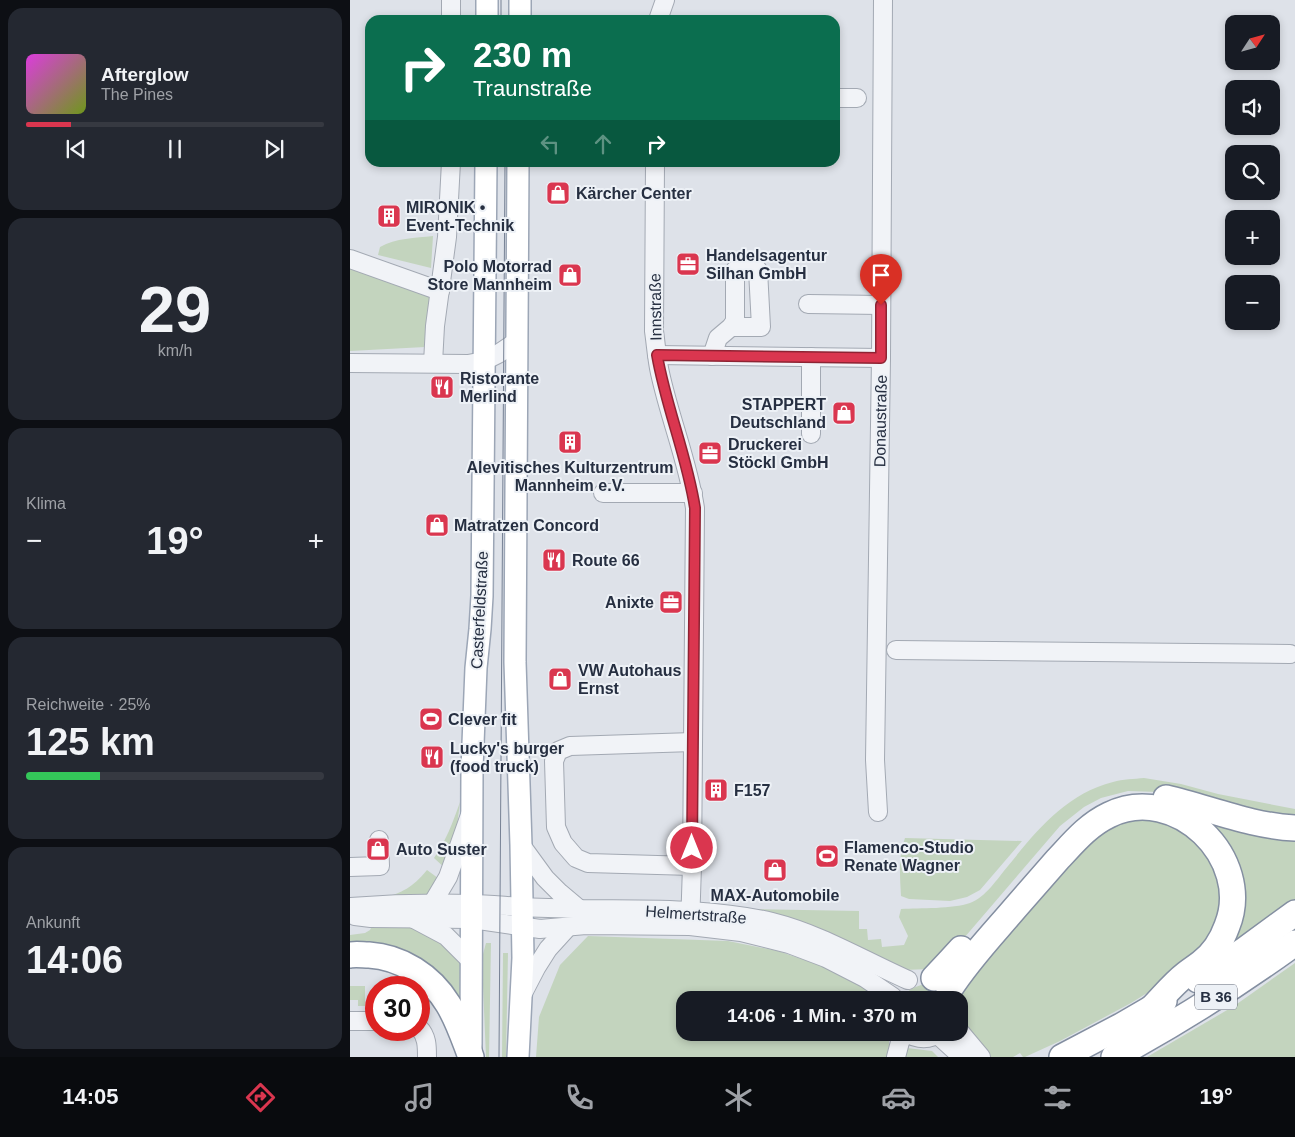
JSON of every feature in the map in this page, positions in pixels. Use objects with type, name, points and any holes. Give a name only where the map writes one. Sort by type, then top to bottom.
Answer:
[{"type":"highway","points":[[945,989],[949,962],[1058,835],[1078,817],[1097,805],[1119,797],[1147,795],[1180,801],[1251,821],[1283,828],[1295,828]]},
{"type":"highway","points":[[945,989],[1040,879],[1080,836],[1094,823],[1111,814],[1140,806],[1156,808],[1176,814],[1194,825],[1219,851],[1228,868],[1232,887],[1232,910],[1228,925],[1221,939],[1202,963],[1185,975],[1151,1009]]},
{"type":"highway","name":"B 36","points":[[1062,1057],[1151,1009],[1243,951],[1295,913]]},
{"type":"highway","name":"B 36","points":[[1114,1057],[1193,1011],[1256,971],[1295,942]]},
{"type":"highway","points":[[350,955],[380,956],[400,962],[420,973],[440,992],[449,1005],[457,1020],[471,1057]]},
{"type":"main road","points":[[487,0],[487,15]]},
{"type":"main road","points":[[520,0],[520,15]]},
{"type":"main road","name":"Casterfeldstraße","points":[[471,1057],[472,810],[476,668],[482,596],[486,167]]},
{"type":"main road","name":"Casterfeldstraße","points":[[518,167],[515,662],[522,917],[522,996],[518,1057]]},
{"type":"street","points":[[451,0],[451,15]]},
{"type":"street","points":[[660,15],[665,0]]},
{"type":"street","name":"Donaustraße","points":[[878,812],[875,760],[881,358],[883,0]]},
{"type":"street","points":[[840,98],[857,98]]},
{"type":"street","points":[[433,363],[435,326],[447,237],[450,167]]},
{"type":"street","name":"Innstraße","points":[[654,167],[654,331],[665,392],[685,461],[695,508],[690,918]]},
{"type":"street","points":[[350,259],[440,291]]},
{"type":"street","points":[[808,304],[881,305]]},
{"type":"street","points":[[712,356],[718,338],[731,327]]},
{"type":"street","points":[[350,363],[468,364],[484,361],[517,341]]},
{"type":"street","points":[[657,355],[881,358]]},
{"type":"street","points":[[811,357],[811,434]]},
{"type":"street","points":[[604,493],[693,493]]},
{"type":"street","points":[[896,650],[1290,654]]},
{"type":"street","points":[[692,866],[588,863],[576,858],[563,843],[556,827],[554,761],[558,751],[570,746],[693,742]]},
{"type":"street","points":[[432,904],[444,886],[472,810]]},
{"type":"street","points":[[350,867],[380,866],[379,840]]},
{"type":"street","points":[[521,845],[545,878],[579,909]]},
{"type":"street","points":[[350,907],[432,904],[472,911]]},
{"type":"street","name":"Helmertstraße","points":[[472,911],[522,917],[579,909],[690,918],[789,944],[826,958],[865,978],[883,991]]},
{"type":"street","points":[[350,915],[371,918],[411,918],[472,911]]},
{"type":"street","name":"Helmertstraße","points":[[522,917],[540,929],[740,915],[805,933],[848,950],[908,980],[897,991]]},
{"type":"street","points":[[411,918],[446,936],[472,962]]},
{"type":"street","points":[[522,996],[548,949],[568,927]]},
{"type":"street","points":[[908,980],[925,976],[945,989]]},
{"type":"street","points":[[350,1021],[365,1021]]},
{"type":"street","points":[[426,1041],[427,1057]]},
{"type":"street","points":[[896,1057],[900,1041]]},
{"type":"street","points":[[947,1041],[962,1057]]},
{"type":"street","points":[[968,1041],[981,1057]]},
{"type":"green space","points":[[433,236],[431,268],[378,255],[380,247],[392,242]]},
{"type":"green space","points":[[350,264],[430,296],[425,347],[350,351]]},
{"type":"green space","points":[[1144,778],[1181,784],[1218,794],[1295,809],[1295,823],[1158,792],[1128,791],[1101,798],[1084,807],[1060,826],[946,959],[933,969],[901,970],[747,909],[859,911],[859,929],[867,929],[868,940],[881,939],[882,947],[904,945],[908,936],[899,917],[901,909],[955,906],[976,900],[991,887],[1042,827],[1067,804],[1096,788],[1117,781]]},
{"type":"green space","points":[[460,802],[456,835],[446,869],[434,858],[446,838]]},
{"type":"green space","points":[[1122,817],[1176,821],[1221,867],[1221,926],[1176,975],[1131,1003],[1060,1041],[1025,1057],[1020,1053],[1013,1057],[988,1057],[968,1035],[968,991],[959,991],[959,989],[1080,843]]},
{"type":"green space","points":[[1197,818],[1295,840],[1295,902],[1222,954],[1234,926]]},
{"type":"green space","points":[[905,838],[1022,841],[980,890],[967,897],[950,901],[909,899],[901,896],[900,860]]},
{"type":"green space","points":[[427,870],[442,881],[429,895],[382,899],[407,889]]},
{"type":"green space","points":[[397,923],[419,929],[447,943],[462,965],[464,1017],[456,1005],[430,991],[430,976],[402,976],[350,948],[350,935],[365,933],[372,926]]},
{"type":"green space","points":[[588,936],[728,941],[778,951],[825,967],[868,991],[676,991],[676,1041],[889,1041],[889,1057],[536,1057],[539,1017],[560,965]]},
{"type":"green space","points":[[486,943],[491,943],[489,1057],[486,1057],[482,962]]},
{"type":"green space","points":[[503,953],[508,953],[506,1057],[502,1057]]},
{"type":"green space","points":[[1295,963],[1295,1057],[1147,1057],[1234,1006]]},
{"type":"green space","points":[[921,985],[928,986],[936,991],[909,991]]},
{"type":"green space","points":[[350,986],[365,986],[365,1006],[358,1006],[358,1000],[350,1000]]},
{"type":"green space","points":[[907,1048],[932,1051],[938,1057],[904,1057]]},
{"type":"tram line","points":[[501,0],[501,15]]},
{"type":"tram line","points":[[499,1057],[505,167]]},
{"type":"place","name":"Kärcher Center","points":[[558,193]]},
{"type":"place","name":"MIRONIK • Event-Technik","points":[[389,216]]},
{"type":"place","name":"Handelsagentur Silhan GmbH","points":[[688,264]]},
{"type":"place","name":"Polo Motorrad Store Mannheim","points":[[570,275]]},
{"type":"place","name":"Ristorante Merlind","points":[[442,387]]},
{"type":"place","name":"STAPPERT Deutschland","points":[[844,413]]},
{"type":"place","name":"Alevitisches Kulturzentrum Mannheim e.V.","points":[[570,442]]},
{"type":"place","name":"Druckerei Stöckl GmbH","points":[[710,453]]},
{"type":"place","name":"Matratzen Concord","points":[[437,525]]},
{"type":"place","name":"Route 66","points":[[554,560]]},
{"type":"place","name":"Anixte","points":[[671,602]]},
{"type":"place","name":"VW Autohaus Ernst","points":[[560,679]]},
{"type":"place","name":"Clever fit","points":[[431,719]]},
{"type":"place","name":"Lucky's burger (food truck)","points":[[432,757]]},
{"type":"place","name":"F157","points":[[716,790]]},
{"type":"place","name":"Auto Suster","points":[[378,849]]},
{"type":"place","name":"Flamenco-Studio Renate Wagner","points":[[827,856]]},
{"type":"place","name":"MAX-Automobile","points":[[775,870]]},
{"type":"route","points":[[692,848],[695,508],[690,481],[660,373],[657,355],[881,358],[881,305]]}]
